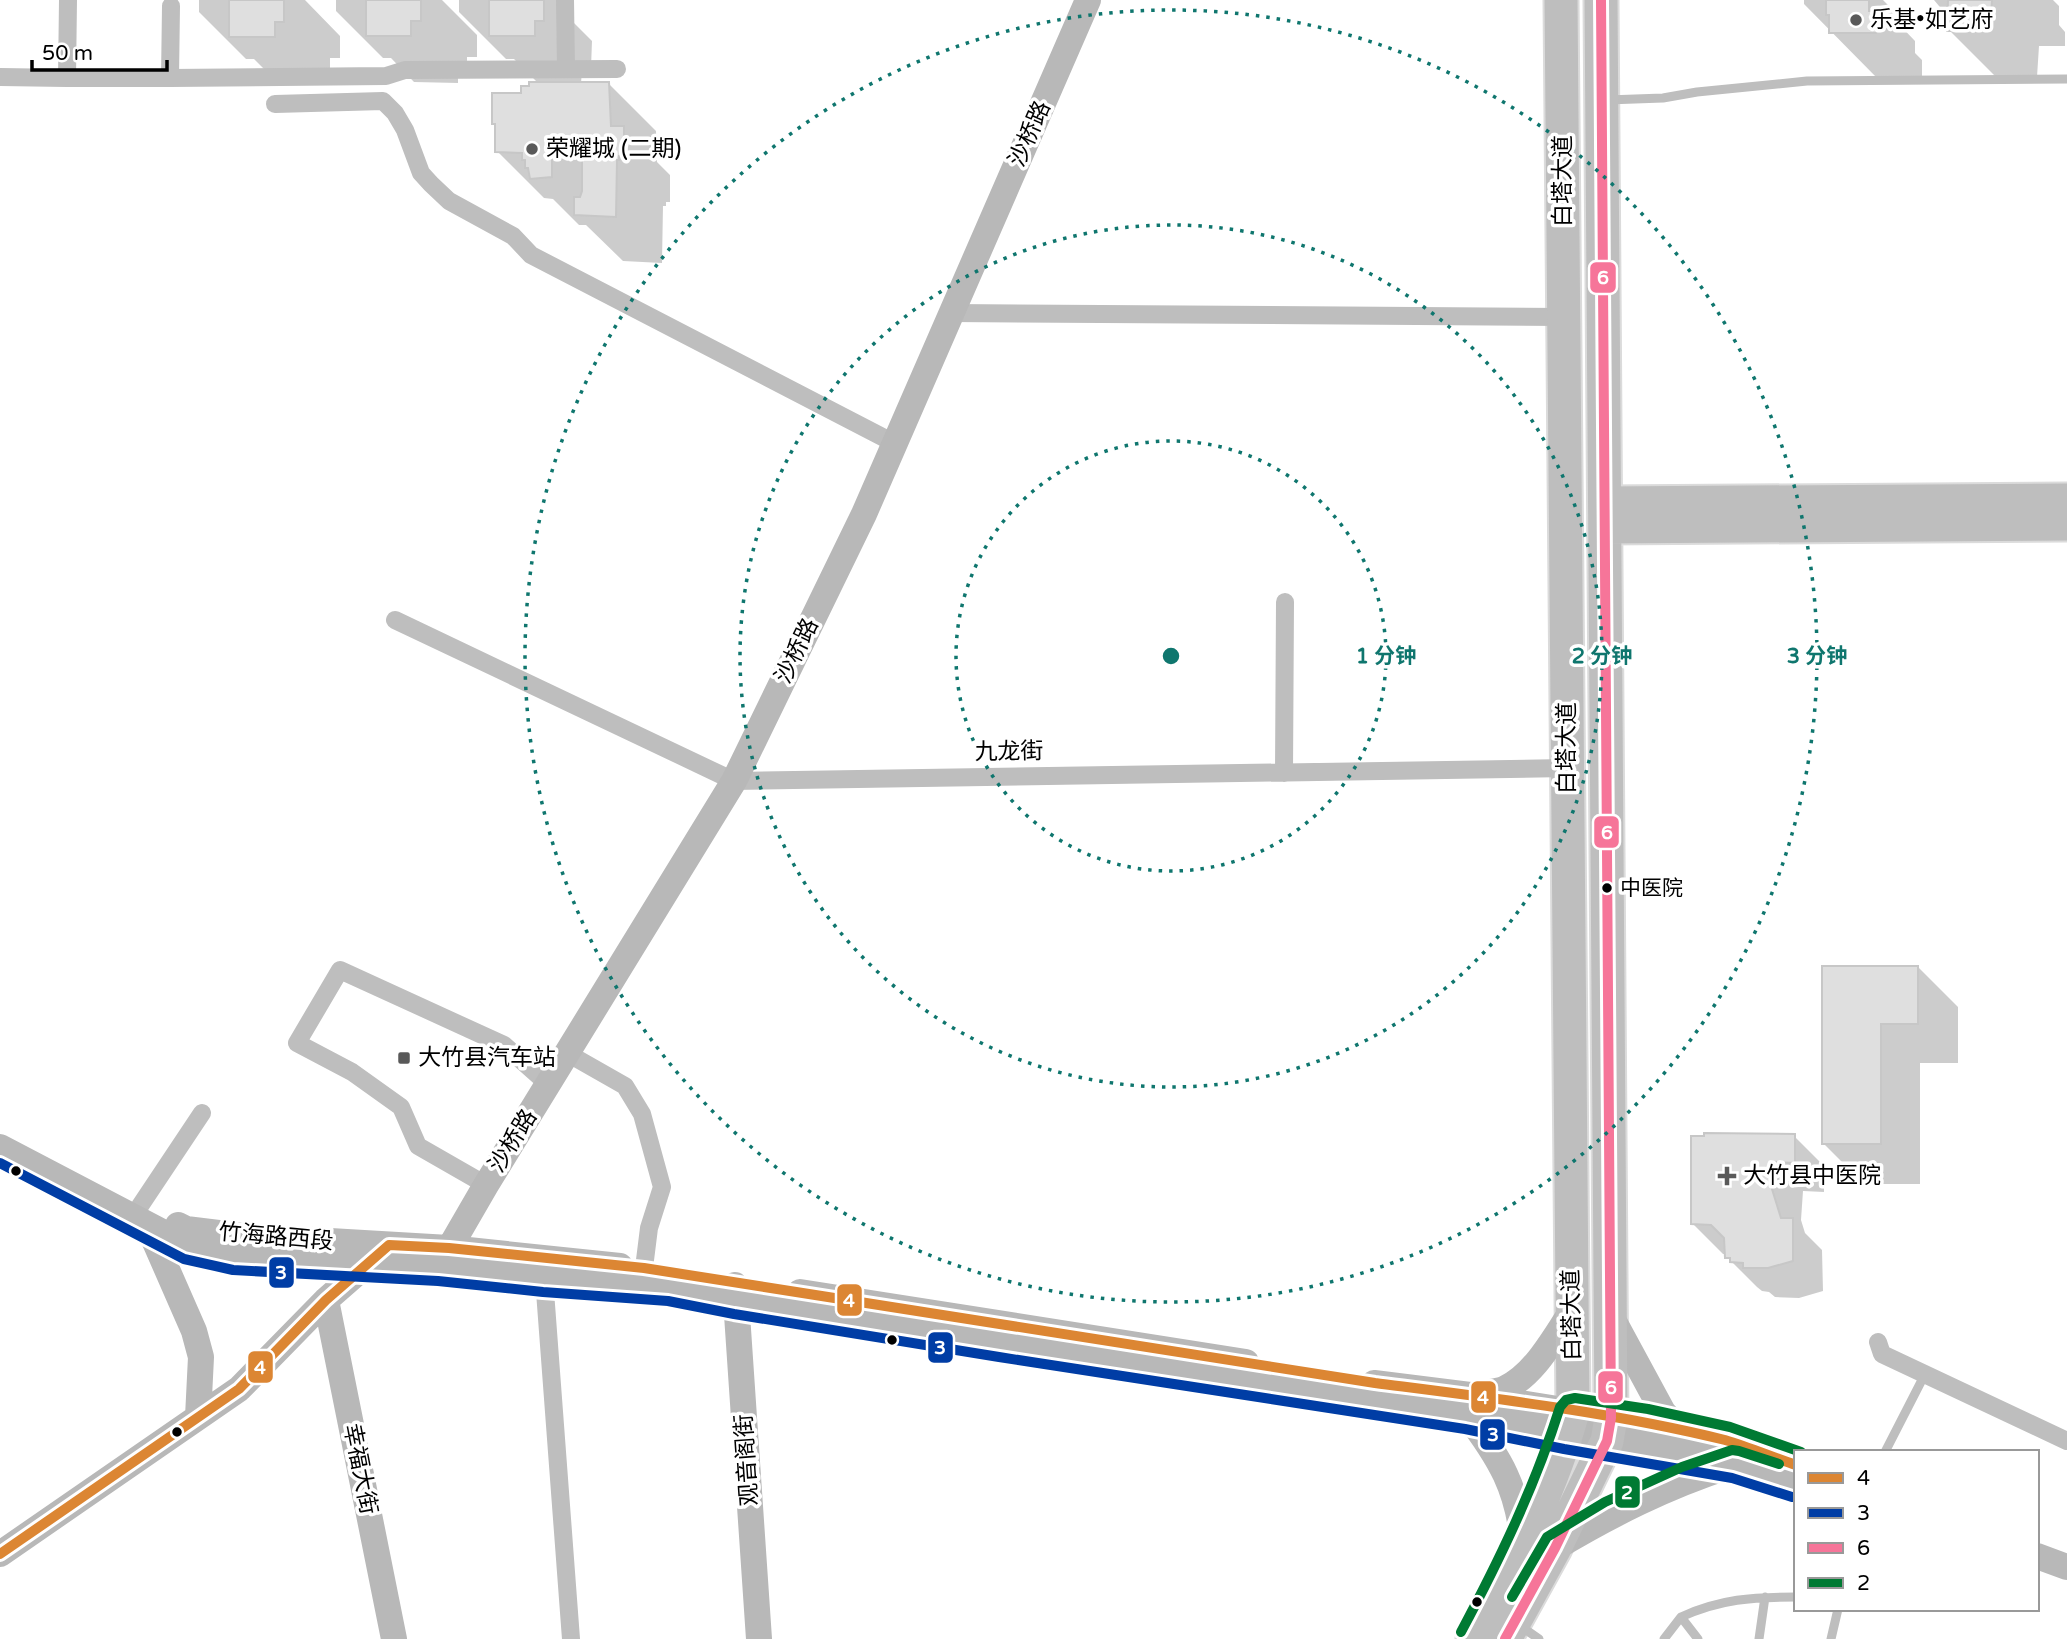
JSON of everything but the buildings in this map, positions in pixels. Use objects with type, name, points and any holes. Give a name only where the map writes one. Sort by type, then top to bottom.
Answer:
[{"type":"highway","name":"白塔大道","points":[[1561,0],[1572,1311],[1569,1424]]},
{"type":"highway","name":"白塔大道","points":[[1601,0],[1609,1430]]},
{"type":"highway","points":[[1605,515],[2067,500]]},
{"type":"highway","points":[[1605,515],[2067,524]]},
{"type":"highway","points":[[1519,1633],[1569,1424]]},
{"type":"highway","points":[[1473,1639],[1539,1546],[1609,1430]]},
{"type":"street","points":[[67,78],[68,0]]},
{"type":"street","points":[[565,0],[566,68]]},
{"type":"street","name":"沙桥路","points":[[444,1257],[734,781],[864,514],[1088,0]]},
{"type":"street","points":[[170,78],[171,6]]},
{"type":"street","points":[[0,77],[386,76],[405,70],[617,69]]},
{"type":"street","points":[[275,104],[383,101],[395,113],[405,130],[421,173],[449,201],[513,236],[531,255],[894,443]]},
{"type":"street","points":[[950,313],[1564,317]]},
{"type":"street","points":[[1284,773],[1285,602]]},
{"type":"street","points":[[395,620],[734,781]]},
{"type":"street","name":"九龙街","points":[[734,781],[1567,768]]},
{"type":"street","points":[[486,1185],[418,1146],[401,1107],[352,1072],[298,1043],[340,971],[504,1045],[548,1084]]},
{"type":"street","points":[[567,1054],[625,1086],[642,1114],[662,1187],[649,1228],[644,1268]]},
{"type":"street","points":[[198,1417],[201,1357],[194,1331],[145,1216],[202,1114]]},
{"type":"street","name":"竹海路西段","points":[[0,1131],[145,1216],[189,1246],[236,1256],[368,1263],[444,1257],[644,1268],[735,1291]]},
{"type":"street","name":"竹海路西段","points":[[0,1147],[145,1216],[186,1229],[243,1236],[389,1245],[544,1278],[735,1291],[1348,1379],[1468,1405],[1609,1430]]},
{"type":"street","points":[[0,1554],[239,1389],[326,1300],[389,1245]]},
{"type":"street","points":[[544,1278],[571,1639]]},
{"type":"street","name":"观音阁街","points":[[735,1291],[759,1639]]},
{"type":"street","name":"幸福大街","points":[[326,1300],[394,1639]]},
{"type":"street","points":[[1572,1311],[1525,1375],[1504,1389],[1468,1405],[1510,1482],[1520,1513],[1539,1546],[1649,1496],[1735,1464]]},
{"type":"street","points":[[1610,1314],[1663,1412],[1680,1431]]},
{"type":"street","points":[[1878,1342],[1882,1354],[2067,1441]]},
{"type":"street","points":[[1609,1430],[1680,1431],[1727,1441],[1794,1464]]},
{"type":"street","points":[[1609,1430],[1735,1464],[1794,1483]]},
{"type":"street","points":[[2039,1557],[2067,1567]]},
{"type":"street","points":[[2039,1576],[2067,1586]]},
{"type":"lane","points":[[1602,100],[1663,98],[1807,81],[2067,79]]},
{"type":"lane","points":[[1886,1450],[1925,1374]]},
{"type":"lane","points":[[1759,1639],[1765,1597]]},
{"type":"lane","points":[[1664,1639],[1681,1617],[1706,1606],[1738,1599],[1794,1597]]},
{"type":"lane","points":[[1831,1639],[1838,1611]]},
{"type":"lane","points":[[1681,1617],[1698,1639]]},
{"type":"transit line","name":"6","points":[[1505,1639],[1555,1548],[1607,1441],[1611,1418],[1601,0]]},
{"type":"transit line","name":"3","points":[[0,1163],[184,1259],[233,1270],[438,1281],[668,1301],[999,1357],[1465,1429],[1732,1478],[1792,1497]]},
{"type":"transit line","name":"4","points":[[0,1554],[239,1389],[326,1300],[389,1245],[449,1248],[644,1268],[1375,1383],[1551,1407],[1639,1421],[1725,1440],[1794,1464]]},
{"type":"transit line","name":"2","points":[[1461,1632],[1516,1522],[1560,1407],[1566,1400],[1575,1398],[1648,1409],[1730,1427],[1795,1450]]},
{"type":"transit line","name":"2","points":[[1512,1597],[1547,1537],[1605,1502],[1682,1467],[1732,1450],[1779,1464]]},
{"type":"place","name":"乐基•如艺府","points":[[1856,20]]},
{"type":"place","name":"荣耀城 (二期)","points":[[532,149]]},
{"type":"place","name":"中医院","points":[[1607,888]]},
{"type":"place","name":"大竹县汽车站","points":[[404,1058]]},
{"type":"place","name":"大竹县中医院","points":[[1727,1176]]}]
